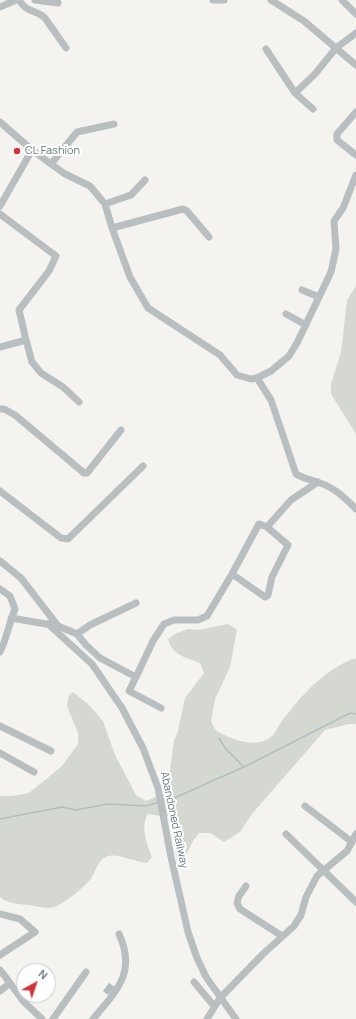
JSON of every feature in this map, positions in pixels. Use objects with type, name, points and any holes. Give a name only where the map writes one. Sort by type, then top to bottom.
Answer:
[{"type":"street","points":[[0,7],[16,0]]},
{"type":"street","points":[[19,0],[24,8],[41,14],[45,18],[66,48]]},
{"type":"street","points":[[35,0],[58,3]]},
{"type":"street","points":[[213,0],[224,0]]},
{"type":"street","points":[[271,0],[304,21],[356,65]]},
{"type":"street","points":[[342,0],[356,14]]},
{"type":"street","points":[[295,93],[315,74],[336,48],[355,35]]},
{"type":"street","points":[[266,48],[295,93],[313,109]]},
{"type":"street","points":[[356,112],[337,134],[337,140],[356,155]]},
{"type":"street","points":[[0,122],[32,150],[65,174],[90,186],[105,204],[130,277],[148,308],[220,355],[237,375],[251,379],[257,378],[271,371],[289,356],[306,324],[331,272],[336,249],[334,221],[353,189],[356,175]]},
{"type":"street","points":[[51,164],[77,132],[114,124]]},
{"type":"street","points":[[0,206],[32,150]]},
{"type":"street","points":[[105,204],[131,195],[145,180]]},
{"type":"street","points":[[112,228],[183,209],[187,210],[209,237]]},
{"type":"street","points":[[0,214],[56,256],[49,270],[19,310],[32,362],[41,373],[63,387],[79,402]]},
{"type":"street","points":[[302,290],[319,297]]},
{"type":"street","points":[[286,314],[306,324]]},
{"type":"street","points":[[0,347],[26,340]]},
{"type":"street","points":[[257,378],[271,400],[296,474],[305,479],[318,482],[341,494],[356,509]]},
{"type":"street","points":[[0,409],[15,415],[84,473],[87,473],[121,430]]},
{"type":"street","points":[[0,491],[61,538],[68,539],[143,466]]},
{"type":"street","points":[[267,527],[291,500],[318,482]]},
{"type":"street","points":[[161,708],[129,691],[153,641],[164,624],[174,620],[198,620],[207,616],[259,524],[267,527],[288,545],[272,577],[268,595],[265,597],[232,574]]},
{"type":"street","points":[[0,561],[20,578],[58,626]]},
{"type":"street","points":[[0,588],[10,596],[14,602],[15,608],[11,618],[3,628],[6,638],[0,652]]},
{"type":"street","points":[[78,634],[90,625],[136,603]]},
{"type":"street","points":[[11,618],[58,626],[78,634],[86,645],[100,658],[136,678]]},
{"type":"street","name":"Abandoned Railway","points":[[48,624],[92,664],[122,708],[143,748],[158,788],[182,904],[197,958],[220,998],[236,1019]]},
{"type":"street","points":[[0,726],[51,751]]},
{"type":"street","points":[[0,753],[34,772]]},
{"type":"street","points":[[305,806],[352,842]]},
{"type":"street","points":[[286,834],[324,869],[356,902]]},
{"type":"street","points":[[207,1019],[220,998],[263,954],[294,926],[301,915],[306,897],[317,876],[347,851],[356,834]]},
{"type":"street","points":[[246,886],[239,896],[237,903],[240,910],[282,936]]},
{"type":"street","points":[[0,914],[20,919],[35,932],[0,955]]},
{"type":"street","points":[[93,1019],[116,991],[124,975],[126,959],[119,934]]},
{"type":"street","points":[[0,970],[23,1001],[42,1019]]},
{"type":"street","points":[[53,1019],[86,972]]},
{"type":"street","points":[[194,982],[214,1006]]},
{"type":"street","points":[[0,991],[10,983]]},
{"type":"shaded area","points":[[356,286],[356,434],[331,394],[331,384],[341,352],[347,300]]},
{"type":"shaded area","points":[[228,624],[237,630],[230,667],[215,699],[211,721],[217,731],[236,740],[251,743],[264,741],[270,738],[289,712],[314,684],[334,669],[356,658],[356,724],[349,724],[325,730],[252,814],[240,832],[224,842],[210,833],[199,833],[193,841],[183,861],[178,859],[176,855],[172,822],[168,817],[148,814],[144,830],[146,841],[152,857],[147,863],[111,855],[108,856],[99,863],[90,880],[82,888],[72,897],[55,907],[45,908],[14,903],[6,901],[0,897],[0,796],[12,796],[29,793],[62,766],[78,744],[78,733],[67,706],[69,695],[73,692],[88,704],[103,721],[115,755],[136,795],[146,801],[167,792],[174,741],[178,731],[185,698],[204,673],[200,663],[176,652],[170,645],[168,639],[177,633],[188,629],[198,630]]},
{"type":"shaded area","points":[[109,983],[115,987],[108,995],[103,991]]},
{"type":"waterway","points":[[163,801],[174,798],[244,767],[350,713],[356,714]]},
{"type":"waterway","points":[[219,738],[225,748],[244,767]]},
{"type":"waterway","points":[[0,819],[62,807],[76,810],[108,804],[146,806],[159,802]]},
{"type":"place","name":"CL Fashion","points":[[17,151]]}]
